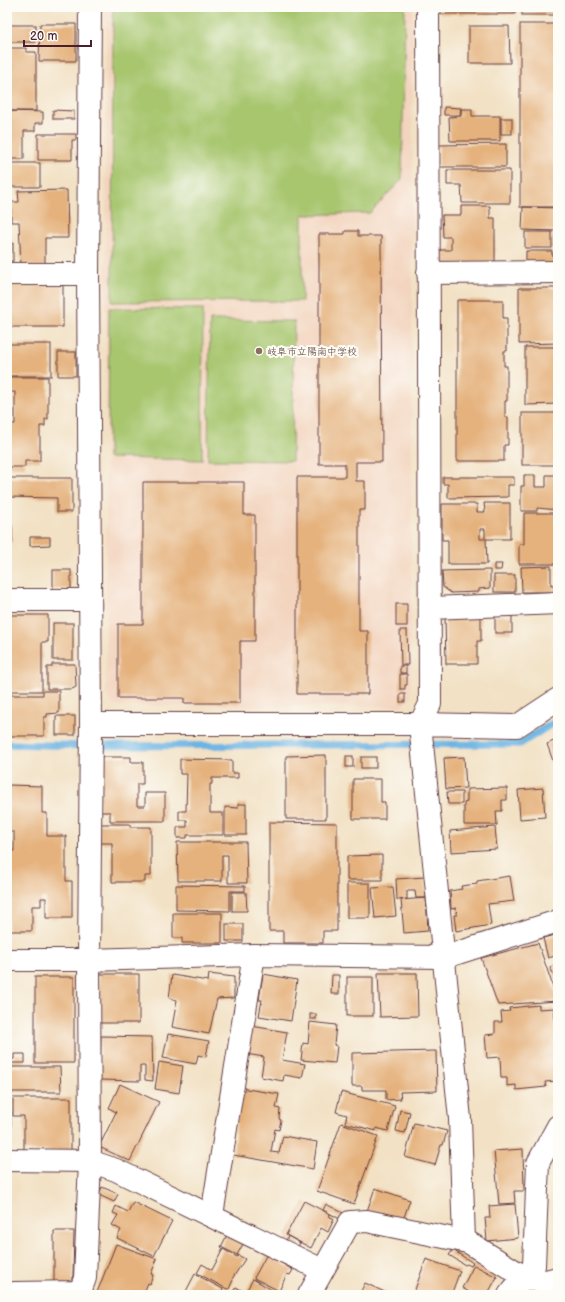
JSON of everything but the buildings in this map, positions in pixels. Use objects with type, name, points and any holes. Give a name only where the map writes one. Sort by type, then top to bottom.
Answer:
[{"type":"street","points":[[14,1295],[14,1293],[83,1294],[85,1278],[90,1162],[90,600],[88,274],[90,7]]},
{"type":"street","points":[[428,7],[430,704],[420,724],[445,957],[460,1119],[464,1242]]},
{"type":"street","points":[[428,273],[558,272]]},
{"type":"street","points":[[7,274],[88,274]]},
{"type":"street","points":[[7,600],[90,600]]},
{"type":"street","points":[[430,608],[558,603]]},
{"type":"street","points":[[90,724],[420,724],[517,726],[558,699]]},
{"type":"street","points":[[7,960],[89,960],[254,955],[445,957],[558,921]]},
{"type":"street","points":[[212,1215],[254,955]]},
{"type":"street","points":[[509,1295],[517,1284],[526,1278],[534,1266],[538,1163],[558,1126]]},
{"type":"street","points":[[7,1160],[90,1162],[116,1170],[212,1215],[322,1270]]},
{"type":"street","points":[[309,1295],[350,1222],[367,1221],[464,1242],[526,1278],[542,1282],[558,1278]]},
{"type":"shaded area","name":"岐阜市立陽南中学校","points":[[106,7],[413,7],[411,697],[403,706],[114,706],[106,695]]},
{"type":"green space","points":[[113,7],[405,7],[402,179],[370,213],[302,215],[302,301],[112,302]]},
{"type":"green space","points":[[109,308],[203,309],[202,460],[108,458]]},
{"type":"green space","points":[[210,320],[294,321],[292,461],[208,460]]},
{"type":"waterway","points":[[101,746],[520,744],[558,720]]},
{"type":"waterway","points":[[7,744],[89,746]]},
{"type":"place","name":"岐阜市立陽南中学校","points":[[259,351]]}]
